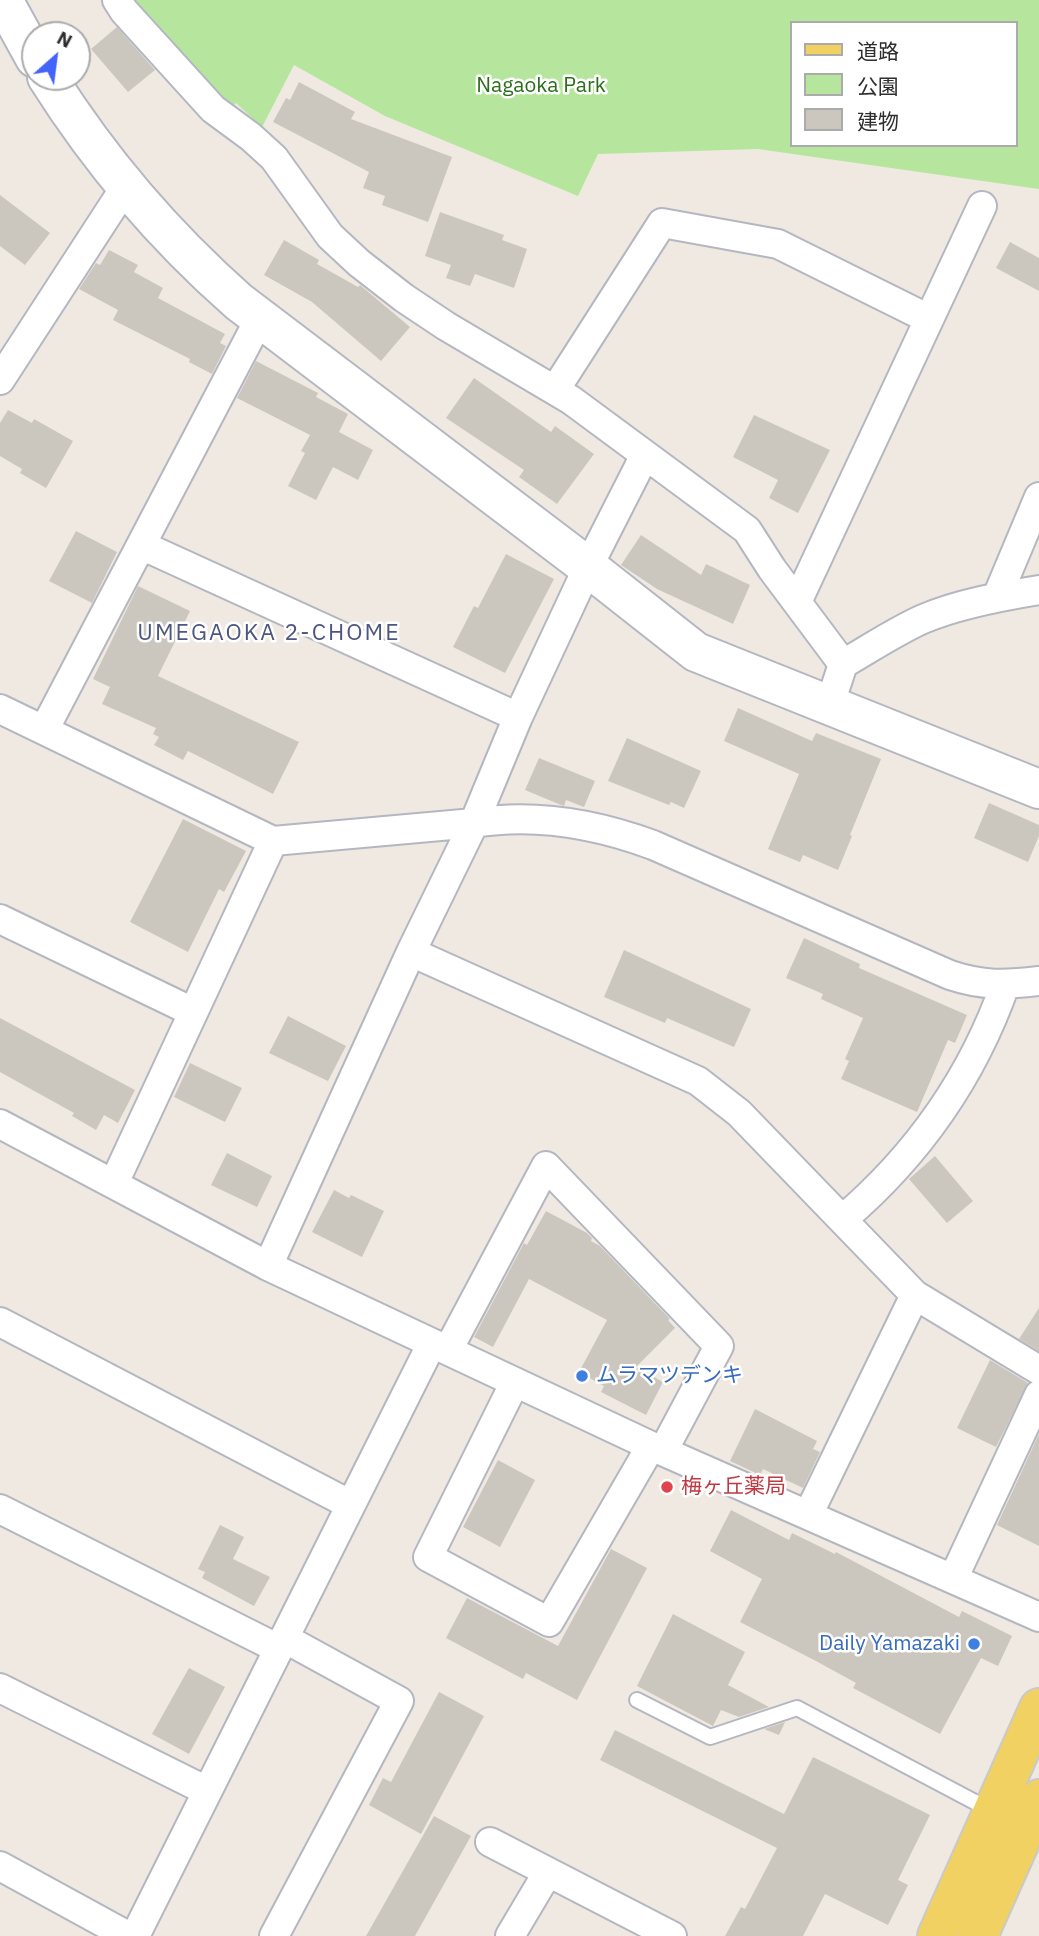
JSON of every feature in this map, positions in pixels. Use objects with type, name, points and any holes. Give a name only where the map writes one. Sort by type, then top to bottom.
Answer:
[{"type":"main road","points":[[978,1936],[1021,1816],[1039,1708]]},
{"type":"main road","points":[[937,1936],[1021,1816]]},
{"type":"street","points":[[117,0],[124,12],[213,109],[274,158],[330,236],[359,263],[436,319],[555,390],[747,530],[843,664]]},
{"type":"street","points":[[1,1],[21,35]]},
{"type":"street","points":[[56,91],[125,186],[199,265],[259,320],[588,567],[696,652],[1039,789]]},
{"type":"street","points":[[0,380],[125,186]]},
{"type":"street","points":[[797,602],[982,206]]},
{"type":"street","points":[[555,390],[662,223],[778,244],[929,318]]},
{"type":"street","points":[[44,730],[259,320]]},
{"type":"street","points":[[268,1266],[411,952],[474,823],[518,717],[588,567],[645,455]]},
{"type":"street","points":[[997,597],[1039,497]]},
{"type":"street","points":[[141,545],[518,717]]},
{"type":"street","points":[[829,706],[843,664],[924,619],[997,597],[1039,590]]},
{"type":"street","points":[[0,709],[273,841],[474,823],[501,818],[545,820],[589,827],[632,837],[950,975],[968,981],[1005,985],[1039,981]]},
{"type":"street","points":[[114,1183],[273,841]]},
{"type":"street","points":[[0,919],[193,1012]]},
{"type":"street","points":[[411,952],[698,1081],[739,1113],[915,1295],[1039,1370]]},
{"type":"street","points":[[843,1219],[896,1170],[941,1114],[977,1052],[1005,985]]},
{"type":"street","points":[[0,1124],[268,1266],[657,1448],[1039,1617]]},
{"type":"street","points":[[135,1936],[351,1505],[546,1166],[719,1346],[550,1622],[428,1557],[515,1382]]},
{"type":"street","points":[[808,1515],[915,1295]]},
{"type":"street","points":[[0,1322],[351,1505]]},
{"type":"street","points":[[953,1579],[1039,1395]]},
{"type":"street","points":[[0,1509],[399,1701],[274,1936]]},
{"type":"street","points":[[0,1688],[208,1791]]},
{"type":"street","points":[[490,1842],[672,1936]]},
{"type":"street","points":[[0,1866],[128,1936]]},
{"type":"street","points":[[510,1936],[548,1872]]},
{"type":"lane","points":[[637,1700],[710,1737],[797,1708],[1021,1816]]},
{"type":"green space","name":"Nagaoka Park","points":[[132,0],[1039,0],[1039,189],[758,149],[598,154],[578,196],[385,116],[294,65],[262,127],[236,103],[231,107]]},
{"type":"building","points":[[117,27],[155,70],[128,92],[91,49]]},
{"type":"building","points":[[299,82],[355,112],[351,119],[452,157],[428,222],[382,205],[385,196],[363,188],[369,172],[273,122],[286,98],[290,100]]},
{"type":"building","points":[[0,195],[50,233],[25,265],[0,246]]},
{"type":"building","points":[[440,212],[504,235],[502,240],[527,249],[514,288],[475,274],[470,286],[446,278],[451,265],[425,256]]},
{"type":"building","points":[[284,240],[319,260],[317,264],[358,287],[360,285],[410,327],[381,361],[312,302],[264,275]]},
{"type":"building","points":[[1010,242],[1039,258],[1039,291],[996,268]]},
{"type":"building","points":[[109,250],[138,265],[134,272],[163,288],[158,298],[225,334],[220,343],[226,346],[212,374],[189,362],[190,359],[113,320],[118,310],[79,289],[96,263],[100,265]]},
{"type":"building","points":[[256,361],[318,393],[316,397],[348,414],[339,432],[373,450],[358,480],[333,467],[316,500],[288,486],[305,453],[301,451],[310,435],[237,398]]},
{"type":"building","points":[[474,378],[551,432],[555,426],[594,454],[557,504],[519,477],[524,470],[446,418]]},
{"type":"building","points":[[8,410],[32,423],[34,419],[73,441],[46,488],[20,473],[22,469],[0,456],[0,423]]},
{"type":"building","points":[[754,415],[830,450],[798,513],[769,498],[778,480],[733,457]]},
{"type":"building","points":[[76,531],[117,552],[92,603],[49,581]]},
{"type":"building","points":[[641,535],[701,575],[706,564],[750,585],[733,624],[657,589],[621,565]]},
{"type":"building","points":[[506,554],[554,579],[505,673],[453,647],[474,606],[478,608]]},
{"type":"building","points":[[138,586],[190,611],[158,676],[299,742],[273,794],[188,751],[183,760],[154,745],[159,737],[153,734],[156,728],[102,704],[110,687],[93,679]]},
{"type":"building","points":[[738,708],[812,741],[816,733],[881,759],[838,870],[803,855],[800,862],[768,849],[799,774],[724,741]]},
{"type":"building","points":[[627,738],[701,771],[684,808],[671,802],[669,805],[608,781]]},
{"type":"building","points":[[539,758],[595,781],[584,807],[566,800],[564,806],[525,790]]},
{"type":"building","points":[[989,803],[1039,825],[1039,836],[1028,862],[974,838]]},
{"type":"building","points":[[183,819],[246,851],[224,892],[219,889],[188,952],[130,922]]},
{"type":"building","points":[[804,938],[860,964],[859,968],[967,1015],[955,1043],[948,1040],[917,1112],[841,1079],[849,1061],[845,1059],[863,1018],[821,999],[823,994],[786,978]]},
{"type":"building","points":[[624,950],[751,1009],[734,1047],[667,1018],[665,1023],[604,997]]},
{"type":"building","points":[[288,1016],[346,1046],[328,1081],[269,1053]]},
{"type":"building","points":[[0,1018],[135,1090],[118,1123],[104,1115],[96,1130],[72,1116],[74,1113],[0,1072]]},
{"type":"building","points":[[190,1063],[242,1088],[225,1122],[174,1097]]},
{"type":"building","points":[[227,1153],[272,1176],[257,1207],[211,1185]]},
{"type":"building","points":[[935,1156],[973,1201],[947,1223],[909,1179]]},
{"type":"building","points":[[334,1190],[384,1211],[362,1257],[312,1232]]},
{"type":"building","points":[[546,1211],[587,1233],[592,1238],[591,1241],[600,1246],[670,1319],[668,1320],[675,1328],[636,1367],[663,1382],[646,1415],[601,1392],[604,1386],[579,1372],[607,1320],[529,1279],[493,1347],[474,1337],[524,1243],[527,1245]]},
{"type":"building","points":[[1039,1308],[1039,1351],[1019,1339]]},
{"type":"building","points":[[990,1360],[1028,1383],[996,1447],[957,1428]]},
{"type":"building","points":[[755,1409],[817,1441],[813,1449],[820,1452],[803,1488],[763,1469],[760,1475],[730,1461]]},
{"type":"building","points":[[1039,1434],[1039,1546],[997,1525]]},
{"type":"building","points":[[498,1460],[535,1480],[500,1547],[463,1527]]},
{"type":"building","points":[[731,1510],[789,1540],[792,1533],[835,1554],[836,1552],[959,1617],[962,1611],[1012,1636],[998,1666],[981,1658],[940,1734],[853,1688],[856,1683],[740,1622],[762,1579],[710,1551]]},
{"type":"building","points":[[220,1525],[244,1537],[233,1559],[270,1577],[254,1606],[202,1578],[205,1572],[198,1569]]},
{"type":"building","points":[[611,1549],[647,1568],[577,1700],[526,1673],[523,1679],[446,1638],[467,1598],[558,1646]]},
{"type":"building","points":[[673,1614],[745,1652],[728,1685],[769,1707],[739,1717],[721,1710],[713,1726],[637,1686]]},
{"type":"building","points":[[189,1668],[225,1687],[189,1754],[152,1734]]},
{"type":"building","points":[[439,1692],[484,1716],[421,1834],[369,1805],[383,1778],[391,1782]]},
{"type":"building","points":[[785,1722],[779,1735],[764,1729]]},
{"type":"building","points":[[615,1730],[784,1814],[813,1757],[930,1815],[898,1880],[908,1885],[888,1925],[825,1894],[803,1936],[725,1936],[741,1907],[745,1909],[777,1848],[600,1760]]},
{"type":"building","points":[[434,1816],[471,1836],[415,1936],[366,1936]]},
{"type":"place","name":"ムラマツデンキ","points":[[582,1376]]},
{"type":"place","name":"梅ヶ丘薬局","points":[[667,1487]]},
{"type":"place","name":"Daily Yamazaki","points":[[974,1644]]},
{"type":"district","name":"UMEGAOKA 2-CHOME","points":[[269,633]]}]
